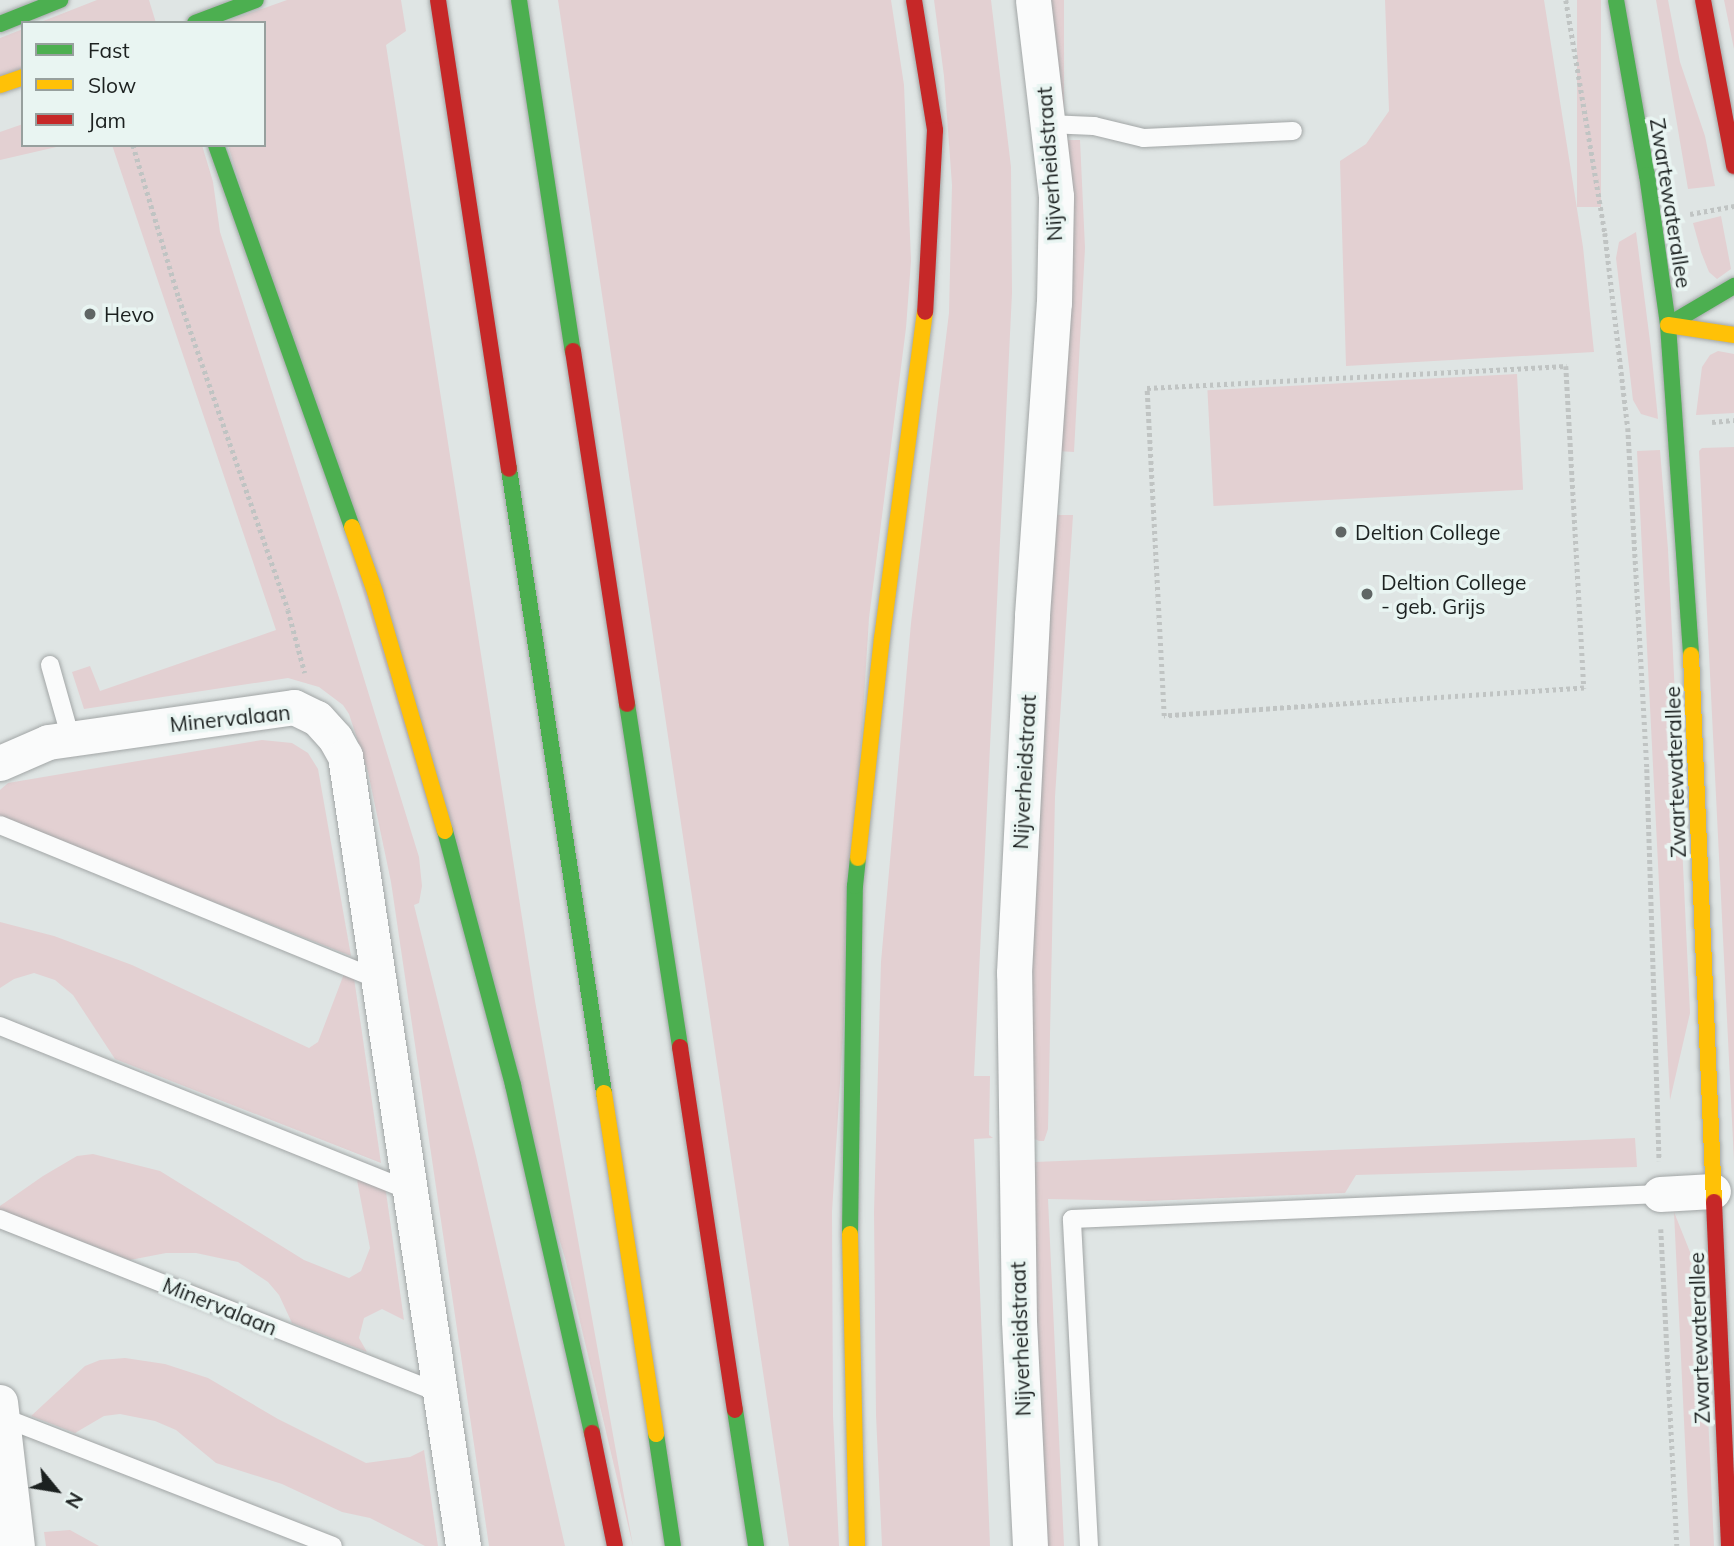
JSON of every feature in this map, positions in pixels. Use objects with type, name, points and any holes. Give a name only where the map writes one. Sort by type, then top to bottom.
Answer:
[{"type":"main road","points":[[0,24],[60,0]]},
{"type":"main road","points":[[200,21],[256,0]]},
{"type":"main road","points":[[438,0],[673,1546]]},
{"type":"main road","points":[[519,0],[756,1546]]},
{"type":"main road","points":[[857,1546],[850,1251],[855,886],[881,638],[924,339],[935,130],[914,0]]},
{"type":"main road","name":"Zwartewaterallee","points":[[1616,0],[1647,175],[1668,325],[1689,599],[1729,1546]]},
{"type":"main road","points":[[1703,0],[1734,166]]},
{"type":"main road","points":[[0,85],[21,78]]},
{"type":"main road","points":[[217,147],[375,592],[423,750],[513,1084],[573,1338],[615,1546]]},
{"type":"main road","points":[[1668,325],[1734,286]]},
{"type":"main road","points":[[1668,325],[1734,335]]},
{"type":"street","name":"Nijverheidstraat","points":[[1030,1546],[1018,1307],[1014,973],[1032,615],[1055,303],[1056,196],[1033,0]]},
{"type":"street","name":"Minervalaan","points":[[0,763],[48,742],[294,707],[310,715],[335,738],[345,755],[463,1546]]},
{"type":"street","points":[[1660,1194],[1713,1191]]},
{"type":"street","points":[[1,1409],[17,1546]]},
{"type":"lane","points":[[1048,124],[1094,126],[1144,138],[1293,131]]},
{"type":"lane","points":[[50,665],[71,739]]},
{"type":"lane","points":[[0,825],[378,979]]},
{"type":"lane","points":[[0,1026],[410,1191]]},
{"type":"lane","points":[[1089,1546],[1072,1219],[1660,1194]]},
{"type":"lane","name":"Minervalaan","points":[[0,1219],[440,1393]]},
{"type":"lane","points":[[1,1409],[333,1546]]},
{"type":"path","name":"Zwartewaterallee","points":[[1566,0],[1605,233],[1628,428],[1647,769],[1660,1194],[1677,1546]]},
{"type":"path","points":[[134,147],[216,409],[288,610],[304,666],[310,715]]},
{"type":"path","points":[[1566,366],[1584,688],[1164,716],[1147,388],[1566,366]]},
{"type":"shaded area","points":[[97,0],[149,0],[155,21],[43,21]]},
{"type":"shaded area","points":[[287,0],[401,0],[406,31],[386,45],[535,1001],[633,1546],[565,1258],[229,147],[266,147],[266,21],[228,21]]},
{"type":"shaded area","points":[[558,0],[891,0],[904,85],[911,261],[906,328],[869,618],[832,1212],[833,1416],[839,1546],[789,1546]]},
{"type":"shaded area","points":[[934,0],[991,0],[1011,167],[1012,293],[974,1076],[990,1076],[989,1135],[993,1138],[974,1139],[990,1546],[882,1546],[876,1415],[874,1212],[881,962],[911,623],[949,313],[952,185],[944,76]]},
{"type":"shaded area","points":[[1048,0],[1064,0],[1064,108],[1048,108]]},
{"type":"shaded area","points":[[1385,0],[1544,0],[1583,247],[1594,352],[1346,366],[1340,161],[1366,144],[1389,111]]},
{"type":"shaded area","points":[[1577,0],[1601,0],[1601,207],[1577,207]]},
{"type":"shaded area","points":[[1656,0],[1668,0],[1680,62],[1705,136],[1715,186],[1688,189]]},
{"type":"shaded area","points":[[1724,0],[1734,0],[1734,49]]},
{"type":"shaded area","points":[[21,30],[21,72],[0,79],[0,38]]},
{"type":"shaded area","points":[[21,125],[21,147],[56,147],[0,160],[0,132]]},
{"type":"shaded area","points":[[1064,140],[1080,140],[1085,248],[1074,452],[1058,451]]},
{"type":"shaded area","points":[[113,147],[203,147],[213,182],[220,232],[341,604],[419,857],[422,886],[419,903],[414,905],[476,1156],[565,1546],[489,1546],[391,882],[368,772],[349,714],[343,705],[319,687],[288,678],[84,709],[72,672],[90,666],[100,691],[276,630]]},
{"type":"shaded area","points":[[1721,216],[1731,269],[1717,279],[1709,272],[1693,223]]},
{"type":"shaded area","points":[[1636,232],[1658,419],[1641,414],[1633,400],[1616,258],[1619,242]]},
{"type":"shaded area","points":[[1718,351],[1734,354],[1734,413],[1696,415],[1702,367],[1710,355]]},
{"type":"shaded area","points":[[1517,374],[1523,490],[1213,506],[1207,390]]},
{"type":"shaded area","points":[[1734,447],[1734,1161],[1699,451],[1702,448]]},
{"type":"shaded area","points":[[1660,450],[1668,549],[1690,1013],[1670,1100],[1637,451]]},
{"type":"shaded area","points":[[1053,515],[1073,515],[1055,797],[1048,1129],[1044,1141],[1039,1141],[1033,1138],[1031,993]]},
{"type":"shaded area","points":[[262,740],[292,743],[308,753],[318,769],[351,956],[0,818],[0,790],[8,783]]},
{"type":"shaded area","points":[[0,922],[54,936],[132,965],[309,1048],[318,1042],[344,974],[354,978],[381,1163],[115,1059],[73,995],[55,980],[34,973],[14,979],[0,988]]},
{"type":"shaded area","points":[[1635,1138],[1637,1167],[1356,1175],[1345,1193],[1147,1201],[1048,1199],[1064,1546],[1041,1546],[1032,1164]]},
{"type":"shaded area","points":[[93,1154],[160,1171],[304,1260],[349,1278],[361,1271],[370,1248],[357,1180],[359,1175],[385,1185],[404,1320],[382,1309],[364,1318],[359,1338],[367,1352],[292,1323],[279,1295],[268,1282],[238,1262],[196,1253],[166,1253],[130,1260],[0,1210],[0,1206],[43,1176],[77,1156]]},
{"type":"shaded area","points":[[1674,1212],[1702,1282],[1714,1546],[1690,1546]]},
{"type":"shaded area","points":[[125,1358],[165,1364],[208,1378],[278,1419],[366,1463],[410,1457],[424,1450],[438,1546],[425,1546],[370,1518],[342,1512],[282,1484],[216,1463],[176,1430],[155,1421],[120,1414],[104,1416],[75,1433],[31,1416],[85,1366],[100,1360]]},
{"type":"shaded area","points":[[70,1530],[99,1546],[46,1546],[44,1532]]},
{"type":"traffic: fast","points":[[0,24],[60,0]]},
{"type":"traffic: fast","points":[[200,21],[256,0]]},
{"type":"traffic: fast","points":[[519,0],[573,351]]},
{"type":"traffic: fast","points":[[1616,0],[1647,175],[1668,325],[1691,655]]},
{"type":"traffic: fast","points":[[217,147],[352,527]]},
{"type":"traffic: fast","points":[[1668,325],[1734,286]]},
{"type":"traffic: fast","points":[[509,469],[604,1093]]},
{"type":"traffic: fast","points":[[627,704],[680,1047]]},
{"type":"traffic: fast","points":[[445,831],[513,1085],[592,1433]]},
{"type":"traffic: fast","points":[[850,1234],[855,886],[858,858]]},
{"type":"traffic: fast","points":[[735,1410],[756,1546]]},
{"type":"traffic: fast","points":[[656,1434],[673,1546]]},
{"type":"traffic: slow","points":[[0,85],[21,78]]},
{"type":"traffic: slow","points":[[858,858],[882,638],[925,312]]},
{"type":"traffic: slow","points":[[1668,325],[1734,335]]},
{"type":"traffic: slow","points":[[352,527],[375,592],[445,831]]},
{"type":"traffic: slow","points":[[1691,655],[1714,1202]]},
{"type":"traffic: slow","points":[[604,1093],[656,1434]]},
{"type":"traffic: slow","points":[[850,1234],[857,1546]]},
{"type":"traffic: jam","points":[[438,0],[509,469]]},
{"type":"traffic: jam","points":[[914,0],[935,130],[925,312]]},
{"type":"traffic: jam","points":[[1703,0],[1734,166]]},
{"type":"traffic: jam","points":[[573,351],[627,704]]},
{"type":"traffic: jam","points":[[680,1047],[735,1410]]},
{"type":"traffic: jam","points":[[1714,1202],[1729,1546]]},
{"type":"traffic: jam","points":[[592,1433],[615,1546]]},
{"type":"place","name":"Hevo","points":[[90,314]]},
{"type":"place","name":"Deltion College","points":[[1341,532]]},
{"type":"place","name":"Deltion College - geb. Grijs","points":[[1367,594]]}]
